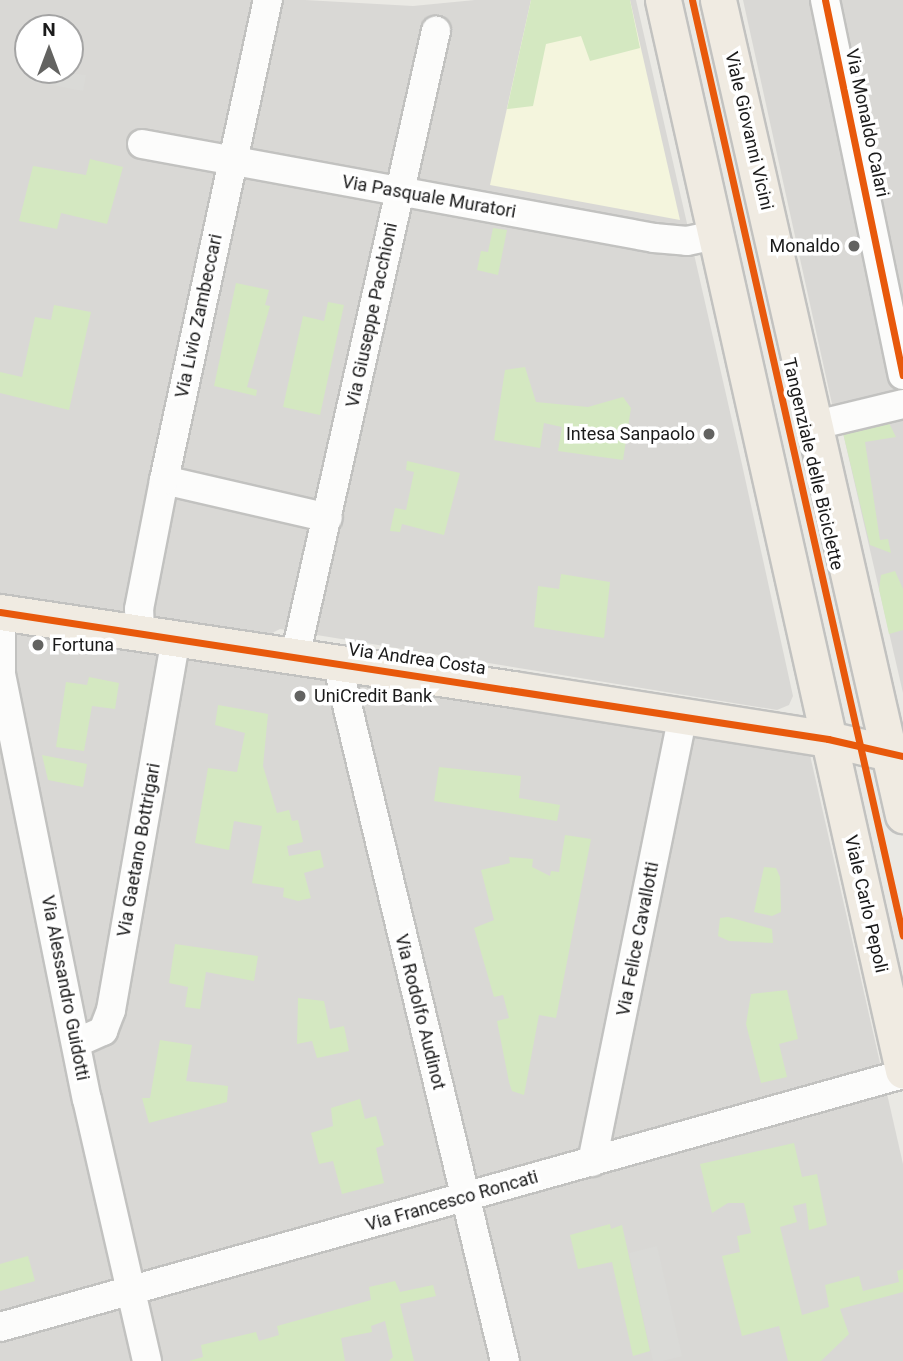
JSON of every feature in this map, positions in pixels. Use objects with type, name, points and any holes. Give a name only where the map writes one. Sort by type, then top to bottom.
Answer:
[{"type":"main road","points":[[663,0],[828,739]]},
{"type":"main road","name":"Viale Giovanni Vicini","points":[[718,0],[816,425],[896,755]]},
{"type":"main road","points":[[716,235],[770,224]]},
{"type":"main road","name":"Via Andrea Costa","points":[[0,612],[828,739],[896,755]]},
{"type":"main road","name":"Viale Carlo Pepoli","points":[[828,739],[903,1072]]},
{"type":"main road","points":[[896,755],[903,816]]},
{"type":"street","name":"Via Livio Zambeccari","points":[[140,634],[139,609],[164,480],[268,0]]},
{"type":"street","name":"Via Monaldo Calari","points":[[825,0],[903,375]]},
{"type":"street","name":"Via Giuseppe Pacchioni","points":[[295,657],[436,32]]},
{"type":"street","name":"Via Pasquale Muratori","points":[[142,144],[654,238],[687,241],[716,235]]},
{"type":"street","points":[[816,425],[903,404]]},
{"type":"street","points":[[164,480],[328,518]]},
{"type":"street","name":"Via Alessandro Guidotti","points":[[0,612],[1,674],[76,1042],[147,1361]]},
{"type":"street","name":"Via Gaetano Bottrigari","points":[[76,1042],[103,1031],[111,1010],[176,639]]},
{"type":"street","name":"Via Rodolfo Audinot","points":[[337,663],[505,1361]]},
{"type":"street","name":"Via Felice Cavallotti","points":[[592,1162],[683,716]]},
{"type":"street","name":"Via Francesco Roncati","points":[[0,1326],[465,1198],[903,1072]]},
{"type":"shaded area","points":[[0,0],[305,0],[413,6],[475,0],[636,0],[793,696],[789,705],[777,710],[280,629],[270,634],[0,593]]},
{"type":"shaded area","points":[[531,0],[630,0],[680,220],[490,185]]},
{"type":"shaded area","points":[[743,0],[903,0],[903,693],[843,433],[832,404]]},
{"type":"shaded area","points":[[86,75],[83,91],[47,84],[84,84]]},
{"type":"shaded area","points":[[0,627],[810,755],[903,1164],[903,1361],[0,1361]]},
{"type":"shaded area","points":[[657,1246],[682,1356],[663,1361],[653,1361],[629,1253]]},
{"type":"green space","points":[[531,0],[630,0],[640,48],[590,61],[581,36],[546,44],[533,106],[507,109]]},
{"type":"green space","points":[[90,159],[123,167],[107,224],[61,213],[57,229],[19,221],[33,166],[86,175]]},
{"type":"green space","points":[[493,228],[507,230],[498,275],[477,270],[481,251],[488,252]]},
{"type":"green space","points":[[236,283],[269,290],[265,305],[270,306],[247,387],[257,390],[256,396],[214,386]]},
{"type":"green space","points":[[328,302],[344,305],[320,415],[283,407],[303,316],[324,321]]},
{"type":"green space","points":[[54,305],[91,312],[69,410],[0,393],[0,372],[22,377],[35,317],[51,320]]},
{"type":"green space","points":[[525,367],[536,402],[588,407],[623,397],[631,408],[623,460],[558,451],[562,427],[544,423],[540,448],[494,440],[505,370]]},
{"type":"green space","points":[[889,423],[896,437],[865,442],[880,540],[888,539],[891,553],[870,545],[843,433]]},
{"type":"green space","points":[[407,461],[460,473],[444,535],[402,524],[400,532],[390,531],[395,508],[406,510],[414,472],[406,470]]},
{"type":"green space","points":[[895,571],[903,589],[903,630],[889,634],[879,589],[881,575]]},
{"type":"green space","points":[[561,574],[610,582],[604,638],[534,627],[538,586],[559,589]]},
{"type":"green space","points":[[89,677],[119,683],[115,709],[92,706],[84,751],[56,747],[66,682],[87,685]]},
{"type":"green space","points":[[218,705],[268,714],[263,766],[277,813],[289,810],[292,821],[298,820],[303,842],[287,846],[289,856],[320,850],[324,867],[304,873],[311,898],[298,901],[283,897],[284,888],[252,883],[262,826],[234,821],[229,850],[195,843],[208,768],[237,772],[245,733],[215,725]]},
{"type":"green space","points":[[42,755],[87,764],[83,787],[48,780]]},
{"type":"green space","points":[[439,767],[521,776],[519,798],[560,805],[557,821],[434,801]]},
{"type":"green space","points":[[565,835],[591,839],[556,1018],[539,1015],[524,1095],[512,1091],[509,1082],[497,1021],[509,1018],[503,995],[494,997],[474,928],[494,920],[481,870],[510,863],[509,857],[533,859],[532,867],[550,876],[551,871],[559,872]]},
{"type":"green space","points":[[764,867],[776,868],[780,877],[781,912],[772,916],[754,912]]},
{"type":"green space","points":[[728,917],[772,929],[773,943],[729,941],[718,936],[720,918]]},
{"type":"green space","points":[[175,944],[258,956],[254,981],[206,972],[200,1009],[185,1007],[188,987],[169,983]]},
{"type":"green space","points":[[787,990],[798,1039],[779,1044],[787,1077],[761,1083],[746,1024],[751,994]]},
{"type":"green space","points":[[298,998],[324,1001],[330,1029],[344,1026],[349,1051],[317,1058],[312,1041],[297,1044]]},
{"type":"green space","points":[[160,1040],[192,1045],[186,1081],[228,1086],[227,1102],[149,1123],[142,1098],[150,1098]]},
{"type":"green space","points":[[360,1099],[365,1119],[376,1116],[384,1145],[376,1148],[384,1183],[342,1194],[333,1161],[319,1164],[311,1133],[333,1126],[331,1108]]},
{"type":"green space","points":[[794,1143],[802,1177],[817,1174],[827,1225],[809,1230],[806,1203],[793,1206],[797,1222],[780,1227],[802,1315],[829,1307],[825,1285],[859,1276],[863,1291],[899,1282],[897,1271],[903,1269],[903,1292],[840,1309],[849,1334],[821,1361],[788,1361],[779,1326],[742,1336],[722,1256],[740,1252],[737,1236],[751,1233],[744,1203],[728,1203],[712,1213],[700,1164]]},
{"type":"green space","points":[[610,1224],[611,1229],[622,1225],[650,1351],[633,1356],[612,1262],[578,1269],[570,1235]]},
{"type":"green space","points":[[28,1256],[35,1281],[0,1291],[0,1264]]},
{"type":"green space","points":[[395,1281],[400,1292],[433,1285],[436,1296],[400,1304],[414,1361],[389,1361],[393,1357],[385,1321],[371,1326],[372,1332],[341,1338],[345,1361],[189,1361],[203,1357],[201,1345],[256,1332],[259,1341],[279,1335],[277,1326],[371,1300],[369,1287]]},
{"type":"cycle path","name":"Tangenziale delle Biciclette","points":[[692,0],[903,936]]},
{"type":"cycle path","points":[[825,0],[903,375]]},
{"type":"cycle path","points":[[0,612],[828,739],[903,756]]},
{"type":"place","name":"Monaldo","points":[[854,246]]},
{"type":"place","name":"Intesa Sanpaolo","points":[[709,434]]},
{"type":"place","name":"Fortuna","points":[[38,645]]},
{"type":"place","name":"UniCredit Bank","points":[[300,696]]}]
